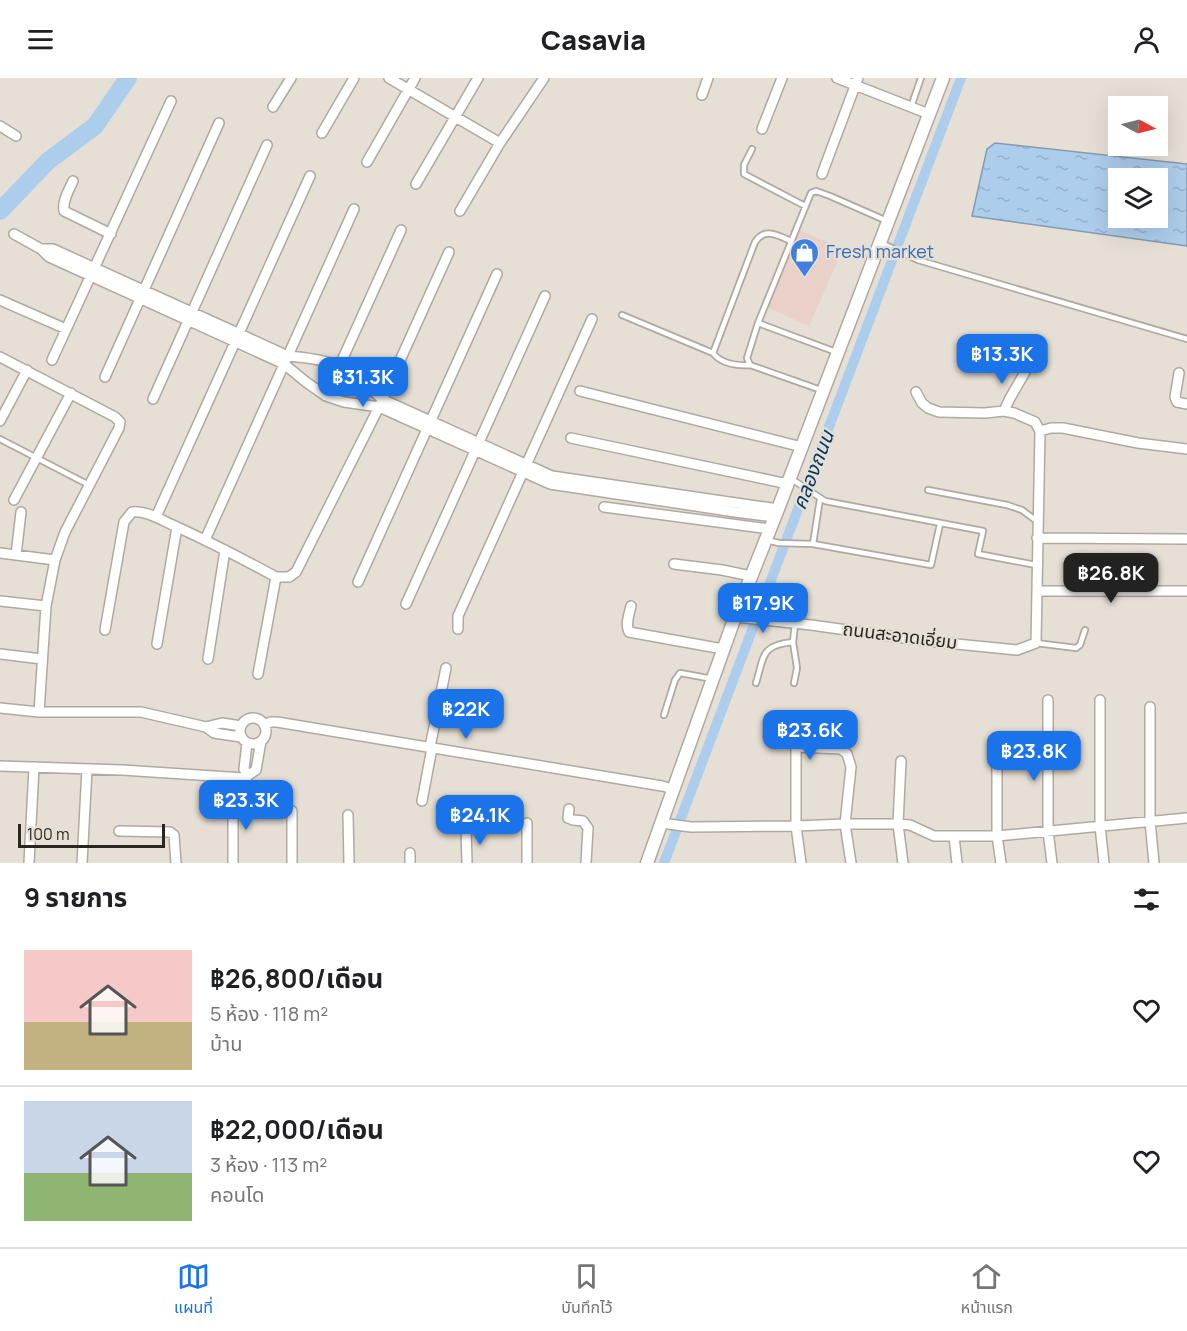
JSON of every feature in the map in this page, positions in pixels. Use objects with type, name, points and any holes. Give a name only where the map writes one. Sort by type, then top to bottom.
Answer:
[{"type":"street","points":[[273,107],[291,78]]},
{"type":"street","points":[[322,133],[354,78]]},
{"type":"street","points":[[389,78],[501,143]]},
{"type":"street","points":[[367,162],[415,78]]},
{"type":"street","points":[[416,184],[478,78]]},
{"type":"street","points":[[460,211],[544,78]]},
{"type":"street","points":[[702,95],[708,78]]},
{"type":"street","points":[[762,129],[782,78]]},
{"type":"street","points":[[837,78],[856,82],[929,114]]},
{"type":"street","points":[[647,863],[666,824],[673,789],[723,649],[740,618],[751,576],[792,482],[802,447],[838,352],[884,245],[888,222],[943,78]]},
{"type":"street","points":[[822,174],[856,82]]},
{"type":"street","points":[[52,360],[171,101]]},
{"type":"street","points":[[105,377],[219,123]]},
{"type":"street","points":[[0,126],[16,136]]},
{"type":"street","points":[[153,399],[267,145]]},
{"type":"street","points":[[156,517],[310,176]]},
{"type":"street","points":[[73,181],[64,200],[64,211],[111,234]]},
{"type":"street","points":[[205,540],[354,209]]},
{"type":"street","points":[[339,367],[401,230]]},
{"type":"street","points":[[14,234],[41,249],[53,249],[93,272],[286,360],[306,382],[326,396],[344,402],[381,403],[525,468],[578,484],[735,512],[772,524]]},
{"type":"street","points":[[105,630],[124,522],[132,512],[156,517],[276,577],[288,577],[296,572],[381,403],[449,252]]},
{"type":"street","points":[[358,582],[497,274]]},
{"type":"street","points":[[406,604],[545,296]]},
{"type":"street","points":[[0,300],[66,329]]},
{"type":"street","points":[[458,629],[458,615],[592,320]]},
{"type":"street","points":[[0,357],[71,393],[120,422],[65,532],[55,560],[46,606],[39,712]]},
{"type":"street","points":[[286,360],[314,359],[339,367],[364,383],[381,403]]},
{"type":"street","points":[[0,422],[27,370]]},
{"type":"street","points":[[1004,411],[1025,372]]},
{"type":"street","points":[[1179,374],[1175,397],[1177,402],[1187,404]]},
{"type":"street","points":[[580,391],[802,447]]},
{"type":"street","points":[[916,392],[927,408],[939,412],[1014,412],[1035,422],[1040,431],[1037,591],[1032,645]]},
{"type":"street","points":[[14,500],[71,393]]},
{"type":"street","points":[[1040,431],[1064,428],[1138,443],[1187,449]]},
{"type":"street","points":[[571,438],[792,482]]},
{"type":"street","points":[[603,507],[772,524]]},
{"type":"street","points":[[16,555],[21,512]]},
{"type":"street","points":[[157,644],[177,527]]},
{"type":"street","points":[[1037,538],[1187,539]]},
{"type":"street","points":[[208,659],[225,550]]},
{"type":"street","points":[[0,553],[55,560]]},
{"type":"street","points":[[674,564],[751,576]]},
{"type":"street","points":[[258,674],[276,577]]},
{"type":"street","points":[[1037,591],[1187,591]]},
{"type":"street","points":[[0,601],[46,606]]},
{"type":"street","points":[[631,606],[627,621],[629,632],[723,649]]},
{"type":"street","name":"ถนนสะอาดเอี่ยม","points":[[740,618],[1017,650],[1032,645]]},
{"type":"street","points":[[0,654],[42,659]]},
{"type":"street","points":[[422,801],[446,668]]},
{"type":"street","points":[[1048,700],[1048,831],[1052,863]]},
{"type":"street","points":[[1100,700],[1100,826],[1104,863]]},
{"type":"street","points":[[1150,707],[1150,821],[1154,863]]},
{"type":"street","points":[[0,708],[39,712],[141,712],[207,727],[222,723],[241,726]]},
{"type":"street","points":[[0,766],[122,770],[239,779],[248,776],[256,770],[265,731],[264,725],[255,718],[244,721],[240,732],[244,740],[244,769],[248,776]]},
{"type":"street","points":[[264,725],[277,722],[673,789]]},
{"type":"street","points":[[207,727],[214,733],[252,744],[261,741]]},
{"type":"street","points":[[801,863],[796,826],[796,747],[841,749],[847,754],[851,767],[845,824],[851,863]]},
{"type":"street","points":[[901,761],[898,824],[903,863]]},
{"type":"street","points":[[29,863],[34,767]]},
{"type":"street","points":[[997,767],[997,836],[1000,863]]},
{"type":"street","points":[[82,863],[87,770]]},
{"type":"street","points":[[233,800],[233,863]]},
{"type":"street","points":[[569,809],[568,818],[583,821],[588,828],[586,863]]},
{"type":"street","points":[[292,811],[292,863]]},
{"type":"street","points":[[348,815],[349,863]]},
{"type":"street","points":[[666,824],[691,827],[898,824],[910,825],[934,836],[954,837],[997,836],[1187,818]]},
{"type":"street","points":[[527,823],[527,863]]},
{"type":"street","points":[[466,828],[467,863]]},
{"type":"street","points":[[119,831],[170,832],[174,835],[176,863]]},
{"type":"street","points":[[954,837],[957,863]]},
{"type":"lane","points":[[911,107],[921,78]]},
{"type":"lane","points":[[752,149],[744,165],[744,174],[805,206]]},
{"type":"lane","points":[[750,365],[747,358],[758,323],[811,193],[816,191],[830,196],[888,222]]},
{"type":"lane","points":[[713,353],[759,236],[766,233],[774,234],[791,241]]},
{"type":"lane","points":[[884,245],[918,260],[1187,339]]},
{"type":"lane","points":[[622,315],[713,353],[722,361],[739,366],[750,365],[823,391]]},
{"type":"lane","points":[[758,323],[838,352]]},
{"type":"lane","points":[[0,439],[89,485]]},
{"type":"lane","points":[[792,482],[820,499],[983,531],[978,554],[1037,565]]},
{"type":"lane","points":[[928,490],[1007,505],[1022,510],[1038,522]]},
{"type":"lane","points":[[813,544],[820,499]]},
{"type":"lane","points":[[772,524],[779,543],[813,544],[931,565],[940,524]]},
{"type":"lane","points":[[794,683],[797,668],[793,642],[795,624]]},
{"type":"lane","points":[[1032,645],[1076,648],[1080,645],[1085,630]]},
{"type":"lane","points":[[756,683],[764,654],[770,647],[793,642]]},
{"type":"lane","points":[[664,715],[675,680],[680,673],[713,679]]},
{"type":"shaded area","name":"Fresh market","points":[[800,230],[843,249],[809,326],[767,307]]},
{"type":"water","points":[[995,143],[1187,164],[1187,246],[972,216],[987,149]]},
{"type":"waterway","points":[[0,211],[48,161],[95,126],[128,78]]},
{"type":"waterway","name":"คลองถนน","points":[[664,863],[961,78]]},
{"type":"place","name":"Fresh market","points":[[805,278]]}]
